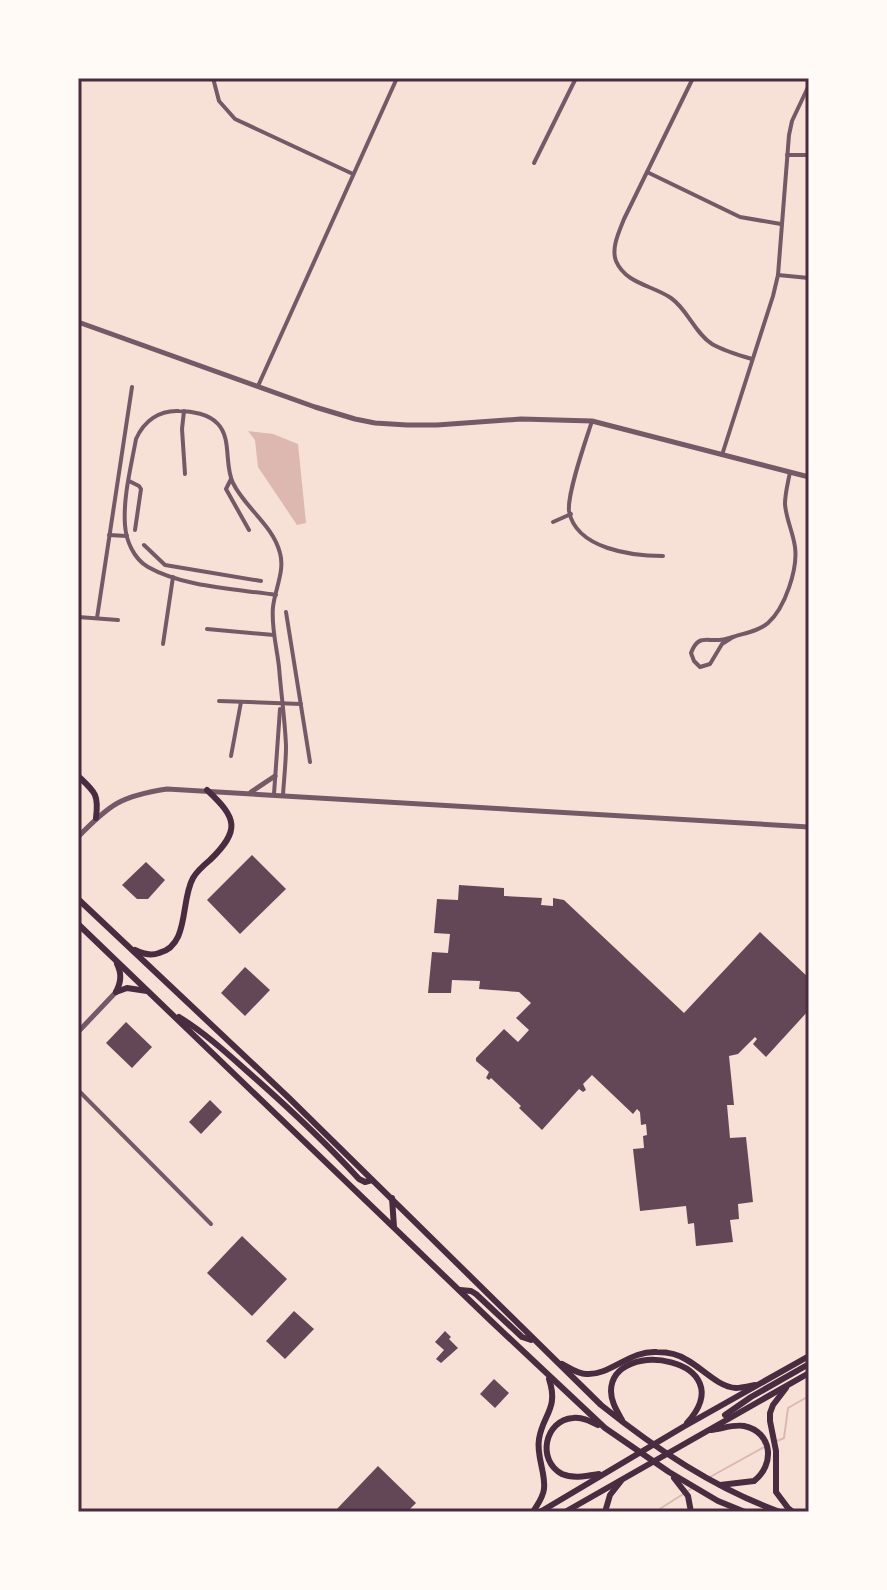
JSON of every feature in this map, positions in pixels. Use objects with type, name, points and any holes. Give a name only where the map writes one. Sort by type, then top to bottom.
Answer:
[{"type":"main road","points":[[78,776],[96,793],[96,818]]},
{"type":"main road","points":[[125,945],[142,954],[156,955],[173,946],[179,938],[193,877],[223,847],[231,832],[228,811],[207,790]]},
{"type":"main road","points":[[78,899],[270,1079],[601,1405],[701,1476],[780,1512]]},
{"type":"main road","points":[[78,924],[605,1428],[686,1486],[743,1512]]},
{"type":"main road","points":[[116,960],[121,970],[121,981],[116,992]]},
{"type":"main road","points":[[116,992],[127,988],[149,991]]},
{"type":"main road","points":[[166,1008],[204,1032],[306,1125],[359,1179],[365,1182],[373,1180]]},
{"type":"main road","points":[[392,1198],[394,1227]]},
{"type":"main road","points":[[458,1289],[476,1294],[522,1337],[534,1340]]},
{"type":"main road","points":[[553,1359],[580,1373],[591,1374],[642,1353],[675,1354],[724,1385],[736,1388],[758,1384]]},
{"type":"main road","points":[[540,1512],[809,1356]]},
{"type":"main road","points":[[624,1424],[611,1394],[614,1379],[625,1368],[658,1360],[685,1368],[701,1386],[699,1406],[683,1427]]},
{"type":"main road","points":[[707,1431],[751,1397],[809,1364]]},
{"type":"main road","points":[[565,1512],[809,1373]]},
{"type":"main road","points":[[533,1512],[544,1488],[538,1451],[539,1437],[552,1408],[552,1387],[548,1375]]},
{"type":"main road","points":[[716,1484],[754,1481],[759,1477],[769,1460],[769,1445],[773,1437],[770,1413],[789,1384]]},
{"type":"main road","points":[[603,1474],[579,1477],[563,1474],[548,1459],[546,1447],[551,1430],[564,1420],[581,1418],[605,1428]]},
{"type":"main road","points":[[707,1431],[741,1425],[760,1433],[769,1445],[776,1492],[793,1512]]},
{"type":"main road","points":[[605,1512],[610,1495],[624,1478]]},
{"type":"main road","points":[[686,1486],[691,1512]]},
{"type":"main road","points":[[732,1512],[743,1512]]},
{"type":"street","points":[[213,78],[219,101],[235,119],[353,174]]},
{"type":"street","points":[[258,386],[397,78]]},
{"type":"street","points":[[534,163],[576,78]]},
{"type":"street","points":[[693,78],[617,237],[615,259],[637,283],[673,299],[706,340],[752,359]]},
{"type":"street","points":[[722,455],[778,275],[792,121],[809,85]]},
{"type":"street","points":[[787,155],[809,155]]},
{"type":"street","points":[[647,172],[740,217],[781,224]]},
{"type":"street","points":[[778,275],[809,278]]},
{"type":"street","points":[[78,322],[315,407],[375,423],[437,425],[521,419],[592,421],[809,477]]},
{"type":"street","points":[[97,618],[132,387]]},
{"type":"street","points":[[184,411],[185,474]]},
{"type":"street","points":[[276,595],[173,577],[148,567],[133,552],[127,536],[125,510],[136,439],[140,430],[160,413],[184,411],[208,417],[221,428],[231,479],[273,536],[280,553],[280,574],[276,595],[273,607],[286,746],[283,795]]},
{"type":"street","points":[[592,421],[570,501],[571,514],[583,534],[603,547],[640,556],[663,556]]},
{"type":"street","points":[[733,637],[722,644],[710,664],[700,667],[694,661],[691,653],[696,643],[705,639],[733,637],[767,625],[784,599],[795,559],[785,500],[790,472]]},
{"type":"street","points":[[231,479],[226,489],[249,530]]},
{"type":"street","points":[[129,481],[141,489],[135,530]]},
{"type":"street","points":[[553,522],[571,514]]},
{"type":"street","points":[[109,535],[127,536]]},
{"type":"street","points":[[144,545],[165,565],[261,581]]},
{"type":"street","points":[[211,573],[211,585]]},
{"type":"street","points":[[163,644],[173,577]]},
{"type":"street","points":[[286,612],[310,762]]},
{"type":"street","points":[[78,617],[118,620]]},
{"type":"street","points":[[207,629],[274,635]]},
{"type":"street","points":[[219,701],[301,704]]},
{"type":"street","points":[[231,756],[241,702]]},
{"type":"street","points":[[274,794],[281,703]]},
{"type":"street","points":[[250,792],[275,776]]},
{"type":"street","points":[[78,837],[111,806],[137,794],[167,789],[809,827]]},
{"type":"street","points":[[78,1032],[116,992]]},
{"type":"street","points":[[78,1090],[211,1224]]},
{"type":"shaded area","points":[[248,431],[273,434],[298,444],[306,523],[297,525],[258,467],[255,440]]},
{"type":"building","points":[[252,855],[286,889],[240,934],[207,900]]},
{"type":"building","points":[[146,862],[165,880],[148,899],[137,899],[122,885]]},
{"type":"building","points":[[459,885],[504,888],[504,896],[542,898],[541,905],[553,906],[553,898],[564,900],[684,1013],[760,932],[809,978],[809,1010],[766,1057],[753,1044],[757,1039],[755,1037],[738,1054],[729,1056],[734,1105],[727,1105],[730,1138],[746,1137],[753,1202],[738,1204],[739,1219],[730,1220],[733,1242],[696,1246],[694,1223],[688,1224],[686,1206],[640,1211],[633,1149],[644,1148],[646,1124],[641,1125],[637,1109],[633,1114],[592,1075],[583,1084],[586,1090],[583,1092],[579,1089],[542,1130],[491,1078],[486,1078],[489,1072],[476,1058],[504,1029],[518,1042],[529,1030],[516,1018],[531,1003],[519,992],[479,989],[480,981],[452,980],[451,993],[428,993],[432,952],[448,953],[450,934],[434,933],[437,899],[458,900]]},
{"type":"building","points":[[245,967],[270,990],[245,1016],[221,993]]},
{"type":"building","points":[[126,1022],[152,1047],[132,1068],[106,1043]]},
{"type":"building","points":[[210,1100],[222,1112],[201,1134],[189,1122]]},
{"type":"building","points":[[242,1236],[287,1279],[252,1316],[207,1273]]},
{"type":"building","points":[[294,1311],[314,1329],[285,1359],[266,1341]]},
{"type":"building","points":[[445,1331],[458,1348],[441,1363],[436,1359],[444,1350],[435,1342]]},
{"type":"building","points":[[494,1379],[509,1393],[495,1408],[480,1394]]},
{"type":"building","points":[[378,1466],[416,1503],[407,1512],[334,1512]]},
{"type":"waterway","points":[[777,1441],[784,1438],[788,1408],[809,1396]]},
{"type":"waterway","points":[[710,1477],[764,1447]]},
{"type":"waterway","points":[[655,1512],[691,1489]]}]
